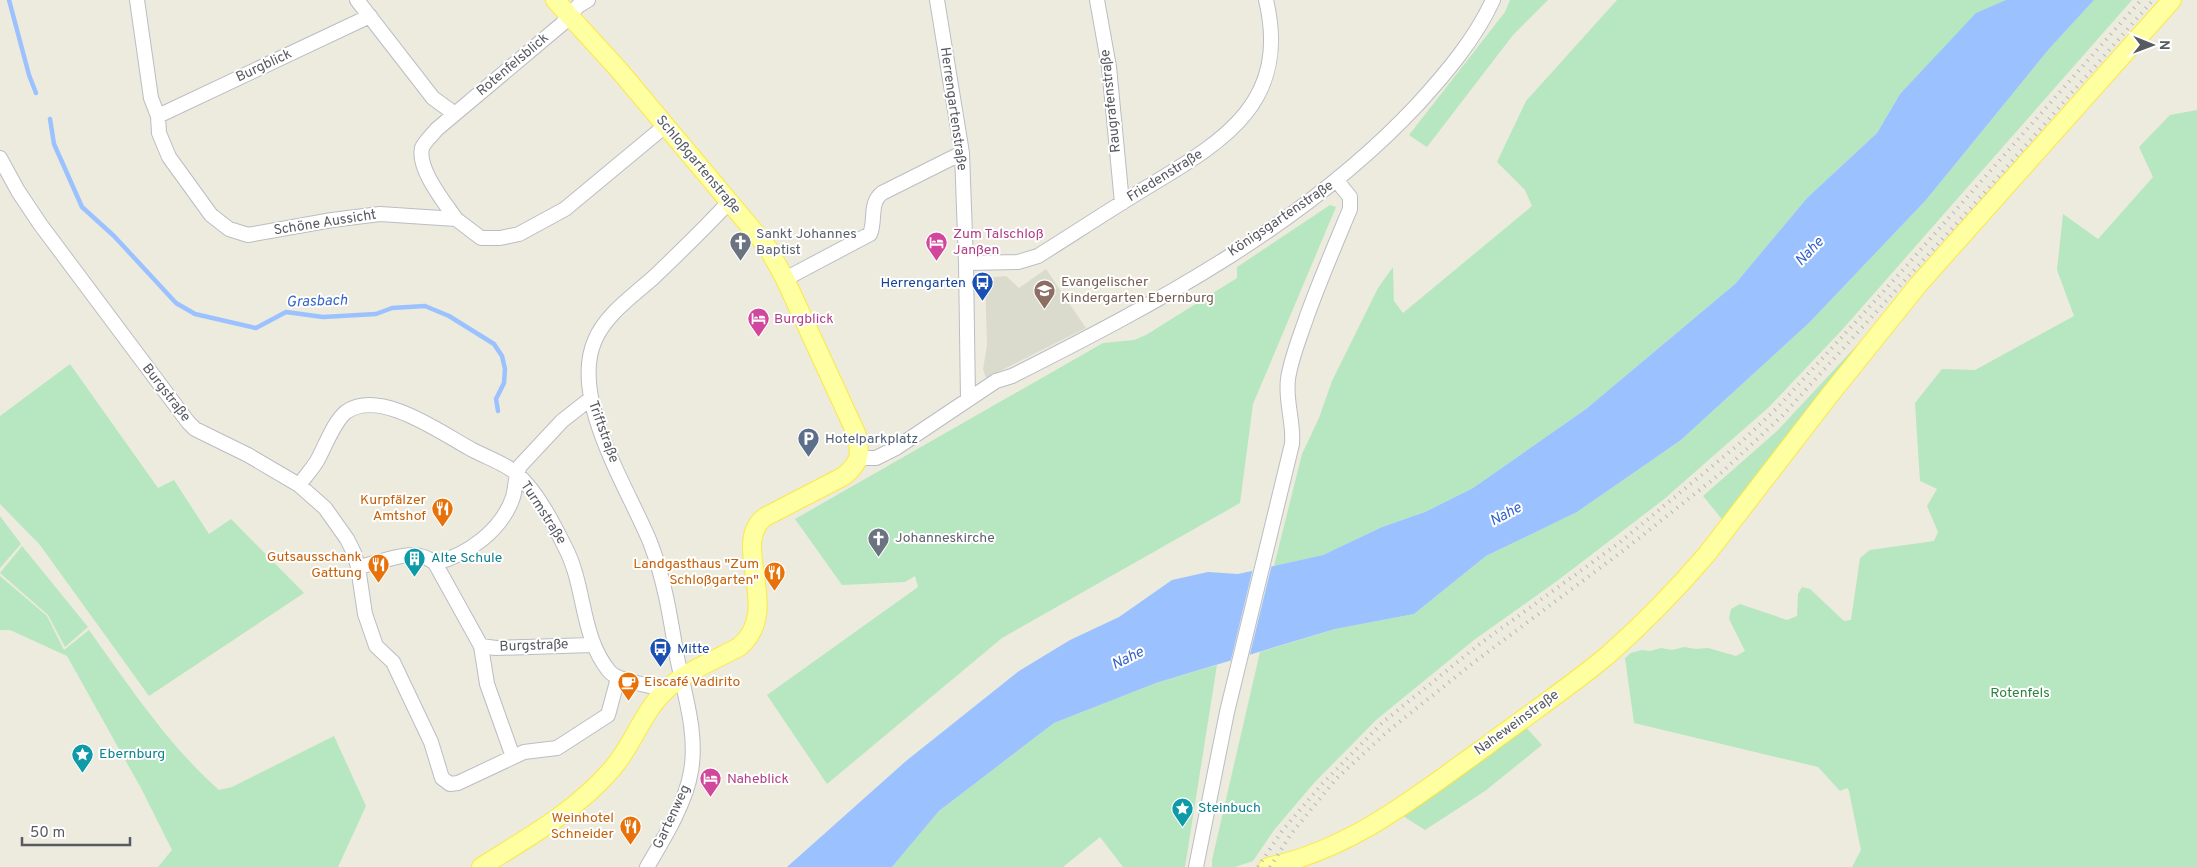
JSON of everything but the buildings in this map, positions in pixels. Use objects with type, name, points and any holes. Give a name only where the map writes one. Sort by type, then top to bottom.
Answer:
[{"type":"main road","name":"Schloßgartenstraße","points":[[554,0],[570,14],[619,70],[768,248],[785,279],[856,433],[859,458]]},
{"type":"main road","name":"Naheweinstraße","points":[[1268,867],[1323,851],[1360,834],[1425,790],[1570,684],[1608,654],[1660,606],[1686,578],[1729,525],[1918,285],[2172,0]]},
{"type":"main road","points":[[481,867],[556,820],[588,794],[613,768],[665,690],[682,677],[739,647],[751,635],[755,627],[758,606],[752,540],[758,524],[765,517],[844,476],[854,468],[859,458]]},
{"type":"street","name":"Schöne Aussicht","points":[[137,0],[151,98],[158,116],[159,133],[169,157],[212,215],[229,229],[248,235],[332,220],[380,214],[456,219]]},
{"type":"street","points":[[358,0],[433,98],[455,114]]},
{"type":"street","name":"Rotenfelsblick","points":[[456,219],[440,197],[423,166],[422,148],[437,129],[588,0]]},
{"type":"street","name":"Herrengartenstraße","points":[[937,0],[962,153],[968,399]]},
{"type":"street","name":"Raugrafenstraße","points":[[1097,0],[1109,67],[1122,203]]},
{"type":"street","name":"Friedenstraße","points":[[966,263],[1018,262],[1038,256],[1205,150],[1238,124],[1251,108],[1261,90],[1267,70],[1270,46],[1266,0]]},
{"type":"street","name":"Königsgartenstraße","points":[[859,458],[876,458],[896,448],[996,381],[1012,376],[1128,318],[1264,232],[1337,181],[1402,121],[1442,78],[1484,19],[1493,0]]},
{"type":"street","name":"Burgblick","points":[[158,116],[370,16]]},
{"type":"street","points":[[456,219],[481,238],[500,238],[519,234],[565,209],[665,126]]},
{"type":"street","points":[[785,279],[870,234],[873,227],[876,197],[962,153]]},
{"type":"street","name":"Burgstraße","points":[[0,158],[18,191],[40,224],[188,422],[195,429],[248,455],[299,485],[325,508],[347,539],[358,567],[365,614],[376,646],[393,662],[431,742],[442,778],[450,784],[458,782],[512,757]]},
{"type":"street","points":[[1196,867],[1227,712],[1293,434],[1288,405],[1288,378],[1300,335],[1350,209],[1350,198],[1337,181]]},
{"type":"street","name":"Triftstraße","points":[[682,677],[667,597],[661,576],[650,543],[601,434],[590,399],[588,372],[591,352],[601,330],[614,313],[679,253],[729,202]]},
{"type":"street","points":[[358,567],[408,554],[427,556],[435,563],[459,555],[497,526],[503,518],[512,497],[516,473],[528,456],[562,421],[590,399]]},
{"type":"street","name":"Turmstraße","points":[[299,485],[316,463],[338,420],[346,412],[363,406],[381,407],[408,415],[516,473],[538,500],[566,549],[576,576],[592,645],[610,672],[618,678]]},
{"type":"street","name":"Burgstraße","points":[[435,563],[482,646],[496,648],[592,645]]},
{"type":"street","points":[[482,646],[488,684],[512,757],[524,752],[557,748],[605,718],[612,708],[618,678],[665,690]]},
{"type":"street","name":"Gartenweg","points":[[647,867],[664,840],[692,772],[692,737],[682,677]]},
{"type":"shaded area","points":[[1046,269],[1086,328],[986,378],[983,369],[987,345],[985,280],[1006,276],[1019,288]]},
{"type":"green space","points":[[1510,0],[1548,0],[1513,35],[1427,147],[1409,135],[1505,12]]},
{"type":"green space","points":[[1617,0],[2006,0],[1900,94],[1877,133],[1807,198],[1735,284],[1586,409],[1473,488],[1425,512],[1382,527],[1323,555],[1274,566],[1302,454],[1319,418],[1332,381],[1378,288],[1393,267],[1394,301],[1403,313],[1532,206],[1525,190],[1497,162],[1526,101]]},
{"type":"green space","points":[[2094,0],[2132,0],[1842,330],[1769,407],[1663,500],[1557,581],[1474,640],[1376,720],[1314,783],[1274,830],[1253,861],[1235,867],[1212,867],[1212,860],[1260,652],[1335,629],[1414,614],[1486,556],[1577,512],[1681,440],[1809,323],[1926,200],[2049,49]]},
{"type":"green space","name":"Rotenfels","points":[[2197,110],[2197,867],[1852,867],[1861,850],[1849,791],[1847,788],[1840,791],[1818,767],[1634,723],[1625,658],[1631,653],[1642,650],[1650,651],[1661,648],[1672,650],[1684,647],[1708,648],[1736,656],[1745,651],[1729,619],[1731,609],[1740,604],[1787,620],[1797,616],[1798,594],[1802,587],[1810,589],[1844,621],[1851,620],[1860,558],[1870,550],[1934,541],[1938,532],[1927,506],[1937,489],[1920,481],[1915,403],[1942,369],[1975,370],[2074,316],[2057,270],[2063,214],[2098,239],[2153,177],[2139,147],[2170,115]]},
{"type":"green space","points":[[1330,205],[1336,207],[1253,404],[1240,503],[1002,638],[827,784],[767,695],[918,587],[915,576],[905,582],[842,585],[795,519],[1103,343],[1134,340],[1146,335],[1237,278],[1237,267]]},
{"type":"green space","points":[[1859,343],[1725,523],[1703,496],[1777,431]]},
{"type":"green space","points":[[70,364],[158,488],[174,480],[209,534],[231,519],[304,593],[149,696],[40,545],[0,504],[0,416]]},
{"type":"green space","points":[[0,516],[21,544],[0,568]]},
{"type":"green space","points":[[22,546],[88,627],[65,647],[48,615],[0,573]]},
{"type":"green space","points":[[0,576],[47,616],[64,650],[89,630],[166,734],[200,773],[219,790],[232,787],[334,736],[366,806],[338,867],[158,867],[172,850],[142,790],[67,656],[10,630],[0,630]]},
{"type":"green space","points":[[1217,665],[1185,867],[1123,867],[1100,837],[1063,867],[892,867],[939,811],[1054,723],[1156,683]]},
{"type":"green space","points":[[1524,725],[1542,745],[1485,791],[1425,830],[1403,816]]},
{"type":"water","name":"Nahe","points":[[2006,0],[2094,0],[2049,49],[1926,200],[1809,323],[1681,440],[1577,512],[1486,556],[1414,614],[1335,629],[1156,683],[1054,723],[939,811],[892,867],[787,867],[906,761],[1019,671],[1070,640],[1119,617],[1172,580],[1208,572],[1238,574],[1323,555],[1382,527],[1425,512],[1473,488],[1586,409],[1735,284],[1807,198],[1877,133],[1900,94],[1976,13]]},
{"type":"pier","points":[[1272,564],[1249,658],[1230,664],[1253,568]]},
{"type":"waterway","name":"Grasbach","points":[[9,0],[29,75],[36,93]]},
{"type":"waterway","name":"Grasbach","points":[[50,119],[54,144],[82,207],[114,236],[176,303],[195,314],[256,328],[286,312],[323,317],[376,314],[392,308],[425,306],[449,316],[494,344],[502,356],[505,369],[504,383],[496,399],[498,411]]},
{"type":"railway","points":[[1258,867],[1282,831],[1322,784],[1383,722],[1481,643],[1619,543],[1739,444],[1776,409],[1894,280],[2141,0]]},
{"type":"railway","points":[[1270,867],[1291,834],[1336,779],[1388,731],[1473,663],[1624,550],[1721,473],[1782,416],[1985,192],[2153,0]]},
{"type":"place","name":"Sankt Johannes Baptist","points":[[740,261]]},
{"type":"place","name":"Zum Talschloß Janßen","points":[[937,261]]},
{"type":"place","name":"Herrengarten","points":[[982,302]]},
{"type":"place","name":"Evangelischer Kindergarten Ebernburg","points":[[1045,309]]},
{"type":"place","name":"Burgblick","points":[[758,338]]},
{"type":"place","name":"Hotelparkplatz","points":[[809,458]]},
{"type":"place","name":"Kurpfälzer Amtshof","points":[[442,527]]},
{"type":"place","name":"Johanneskirche","points":[[879,557]]},
{"type":"place","name":"Alte Schule","points":[[415,577]]},
{"type":"place","name":"Gutsausschank Gattung","points":[[378,584]]},
{"type":"place","name":"Landgasthaus \"Zum Schloßgarten\"","points":[[775,591]]},
{"type":"place","name":"Mitte","points":[[661,668]]},
{"type":"place","name":"Eiscafé Vadirito","points":[[628,701]]},
{"type":"place","name":"Ebernburg","points":[[83,773]]},
{"type":"place","name":"Naheblick","points":[[711,798]]},
{"type":"place","name":"Steinbuch","points":[[1182,827]]},
{"type":"place","name":"Weinhotel Schneider","points":[[630,845]]}]
